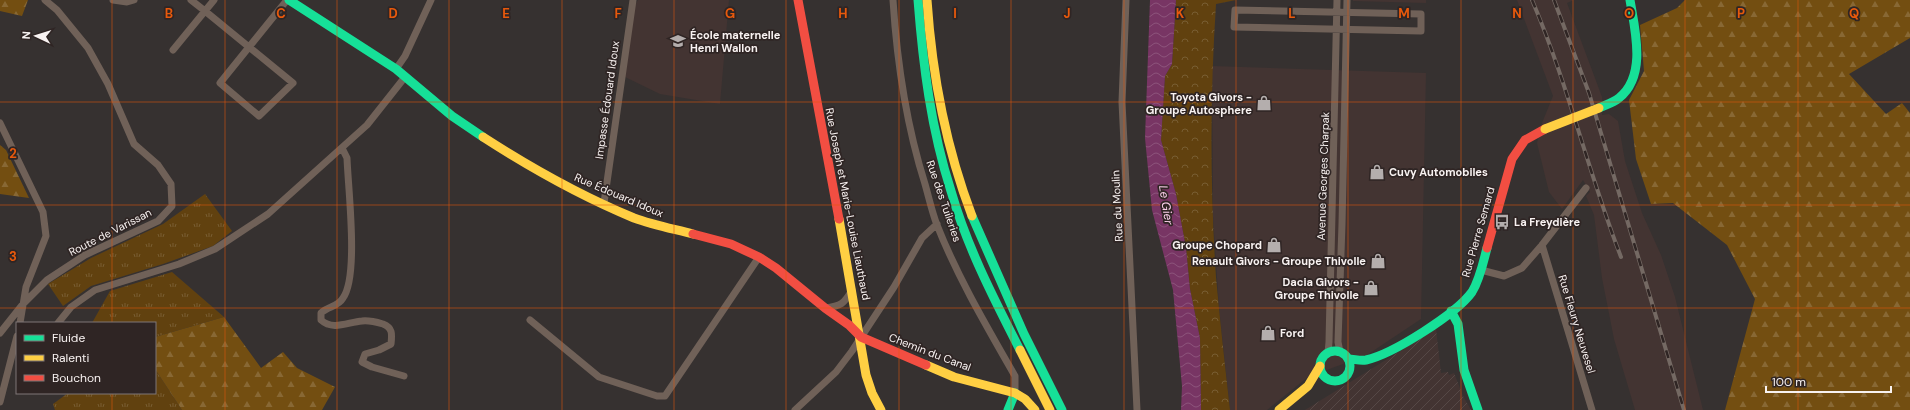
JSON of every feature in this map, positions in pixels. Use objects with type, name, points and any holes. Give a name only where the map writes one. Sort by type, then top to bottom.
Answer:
[{"type":"main road","name":"Rue Édouard Idoux","points":[[288,0],[396,70],[452,116],[523,163],[562,184],[635,218],[731,244],[758,257],[776,268],[825,308],[849,324],[861,338]]},
{"type":"main road","name":"Rue Joseph et Marie-Louise Liauthaud","points":[[798,0],[861,338],[862,355],[870,386],[880,410]]},
{"type":"main road","points":[[918,0],[924,77],[931,114],[951,193],[969,241],[992,294],[1050,410]]},
{"type":"main road","points":[[927,0],[934,76],[947,140],[964,195],[984,246],[1038,365],[1062,410]]},
{"type":"main road","name":"Rue Pierre Semard","points":[[1348,373],[1354,368],[1372,362],[1379,356],[1412,337],[1451,311],[1468,297],[1477,284],[1512,159],[1525,140],[1545,129],[1599,108],[1620,98],[1628,88],[1634,74],[1636,60],[1630,0]]},
{"type":"main road","points":[[1451,311],[1458,324],[1464,370],[1478,410]]},
{"type":"main road","name":"Chemin du Canal","points":[[861,338],[954,377],[1015,394]]},
{"type":"main road","points":[[1279,410],[1307,388],[1317,374],[1323,356],[1332,351],[1340,352],[1348,358],[1350,363],[1348,373],[1341,380],[1323,382],[1307,388]]},
{"type":"main road","name":"Rue Pierre Semard","points":[[1348,358],[1366,360],[1379,356]]},
{"type":"main road","points":[[1320,366],[1323,376],[1331,381]]},
{"type":"main road","points":[[1008,410],[1015,394],[1025,399],[1035,410]]},
{"type":"street","name":"Route de Varissan","points":[[0,333],[23,304],[47,280],[85,255],[158,221],[172,206],[171,184],[158,165],[134,144],[108,84],[88,48],[57,10],[45,0]]},
{"type":"street","points":[[113,0],[127,2],[134,0]]},
{"type":"street","points":[[192,0],[249,46],[293,83],[259,116],[220,83],[249,46],[288,0]]},
{"type":"street","points":[[173,50],[214,0]]},
{"type":"street","points":[[396,70],[405,56],[431,0]]},
{"type":"street","name":"Impasse Édouard Idoux","points":[[604,203],[633,0]]},
{"type":"street","name":"Rue des Tuileries","points":[[893,0],[899,72],[906,113],[937,224],[956,270],[1015,376],[1015,394]]},
{"type":"street","name":"Rue du Moulin","points":[[1126,0],[1122,102],[1137,410]]},
{"type":"street","name":"Avenue Georges Charpak","points":[[1328,353],[1338,30],[1337,0]]},
{"type":"street","name":"Avenue Georges Charpak","points":[[1340,352],[1338,342],[1338,307],[1341,270],[1347,0]]},
{"type":"street","points":[[1235,10],[1347,12],[1421,14],[1421,31],[1234,27],[1235,10]]},
{"type":"street","points":[[59,322],[71,307],[95,290],[179,264],[215,249],[268,214],[367,125],[405,77]]},
{"type":"street","points":[[0,123],[44,217],[46,236],[26,287],[20,322]]},
{"type":"street","points":[[342,148],[347,158],[352,265],[348,287],[344,297],[338,304],[325,309],[321,313],[321,320],[326,325],[339,326],[363,320],[375,321],[389,327],[392,333],[391,344],[380,350],[365,354],[362,362],[372,367],[404,376]]},
{"type":"street","points":[[1481,270],[1499,275],[1509,274],[1522,268],[1542,245],[1586,188]]},
{"type":"street","points":[[795,410],[836,372],[861,338],[894,287],[922,238],[937,224]]},
{"type":"street","name":"Rue Fleury Neuvesel","points":[[1542,245],[1592,410]]},
{"type":"street","points":[[530,320],[599,377],[613,383],[657,396],[665,396],[758,257]]},
{"type":"street","points":[[825,308],[839,306],[846,301],[852,290]]},
{"type":"street","points":[[0,402],[16,340]]},
{"type":"street","points":[[9,370],[16,366]]},
{"type":"shaded area","name":"École maternelle Henri Wallon","points":[[638,0],[729,0],[720,104],[660,94],[625,77],[635,5]]},
{"type":"shaded area","points":[[1426,0],[1426,3],[1353,1]]},
{"type":"shaded area","points":[[1517,0],[1574,0],[1567,3],[1602,97],[1602,115],[1609,114],[1618,121],[1625,161],[1642,213],[1661,255],[1675,297],[1703,410],[1635,410],[1614,339],[1602,278],[1594,215],[1586,196],[1590,192],[1583,180],[1562,209],[1549,192],[1537,143],[1542,123],[1553,96]]},
{"type":"shaded area","points":[[1212,66],[1426,73],[1421,319],[1367,355],[1308,377],[1267,410],[1230,410],[1219,308],[1213,217]]},
{"type":"shaded area","points":[[1436,329],[1441,373],[1448,372],[1449,375],[1454,373],[1463,396],[1471,410],[1305,410]]},
{"type":"green space","points":[[0,0],[28,0],[22,16],[0,11]]},
{"type":"green space","points":[[1176,0],[1236,0],[1216,4],[1212,106],[1212,175],[1216,277],[1230,410],[1201,410],[1200,338],[1190,289],[1186,248],[1176,194],[1161,140],[1165,76],[1172,64]]},
{"type":"green space","points":[[1685,0],[1910,0],[1910,38],[1849,74],[1886,114],[1902,103],[1910,113],[1910,410],[1725,410],[1755,299],[1727,245],[1673,203],[1651,204],[1636,159],[1629,100],[1644,71],[1640,25],[1677,8]]},
{"type":"green space","points":[[0,145],[6,150],[29,198],[0,194]]},
{"type":"green space","points":[[205,194],[232,231],[213,246],[163,264],[91,286],[63,306],[48,284],[91,258],[163,224]]},
{"type":"green space","points":[[172,272],[224,317],[156,337],[156,322],[93,322],[110,291]]},
{"type":"green space","points":[[224,317],[261,368],[283,352],[297,368],[335,387],[322,410],[182,410],[156,371],[156,337]]},
{"type":"green space","points":[[156,371],[182,410],[55,410],[53,404],[67,394],[156,394]]},
{"type":"water","name":"Le Gier","points":[[1150,0],[1176,0],[1172,64],[1165,76],[1161,140],[1176,194],[1186,248],[1190,289],[1200,338],[1201,410],[1181,410],[1182,386],[1173,290],[1152,210],[1145,138]]},
{"type":"railway","points":[[1532,0],[1545,32],[1598,193],[1621,257]]},
{"type":"railway","points":[[1554,0],[1589,93],[1684,410]]},
{"type":"traffic: fast","points":[[289,0],[396,69],[452,116],[483,137]]},
{"type":"traffic: fast","points":[[918,0],[925,73],[933,120],[944,168],[957,212],[973,252],[1020,350]]},
{"type":"traffic: fast","points":[[1599,108],[1612,103],[1619,98],[1628,89],[1633,78],[1637,52],[1630,0]]},
{"type":"traffic: fast","points":[[972,216],[1024,334],[1062,410]]},
{"type":"traffic: fast","points":[[1348,359],[1366,360],[1378,356],[1407,342],[1439,322],[1464,301],[1472,292],[1481,271],[1487,248]]},
{"type":"traffic: fast","points":[[1451,311],[1458,324],[1464,370],[1478,410]]},
{"type":"traffic: fast","points":[[1335,351],[1346,355],[1350,366],[1346,377],[1335,381],[1324,377],[1320,366],[1324,355],[1335,351]]},
{"type":"traffic: fast","points":[[1008,410],[1015,393]]},
{"type":"traffic: slow","points":[[927,0],[932,55],[941,110],[954,163],[972,216]]},
{"type":"traffic: slow","points":[[1545,129],[1599,108]]},
{"type":"traffic: slow","points":[[483,137],[519,160],[557,181],[614,209],[634,218],[656,225],[693,234]]},
{"type":"traffic: slow","points":[[839,219],[866,375],[872,393],[881,410]]},
{"type":"traffic: slow","points":[[1020,350],[1050,410]]},
{"type":"traffic: slow","points":[[926,365],[954,377],[1015,393],[1025,399],[1035,410]]},
{"type":"traffic: slow","points":[[1279,410],[1308,386],[1320,366]]},
{"type":"traffic: jam","points":[[798,0],[839,219]]},
{"type":"traffic: jam","points":[[1487,248],[1512,159],[1525,140],[1545,129]]},
{"type":"traffic: jam","points":[[693,234],[731,244],[759,257],[776,268],[825,308],[849,325],[861,337],[926,365]]},
{"type":"place","name":"École maternelle Henri Wallon","points":[[678,41]]},
{"type":"place","name":"Toyota Givors - Groupe Autosphere","points":[[1264,103]]},
{"type":"place","name":"Cuvy Automobiles","points":[[1377,172]]},
{"type":"place","name":"La Freydière","points":[[1502,222]]},
{"type":"place","name":"Groupe Chopard","points":[[1274,245]]},
{"type":"place","name":"Renault Givors - Groupe Thivolle","points":[[1378,261]]},
{"type":"place","name":"Dacia Givors - Groupe Thivolle","points":[[1371,288]]},
{"type":"place","name":"Ford","points":[[1268,333]]}]
